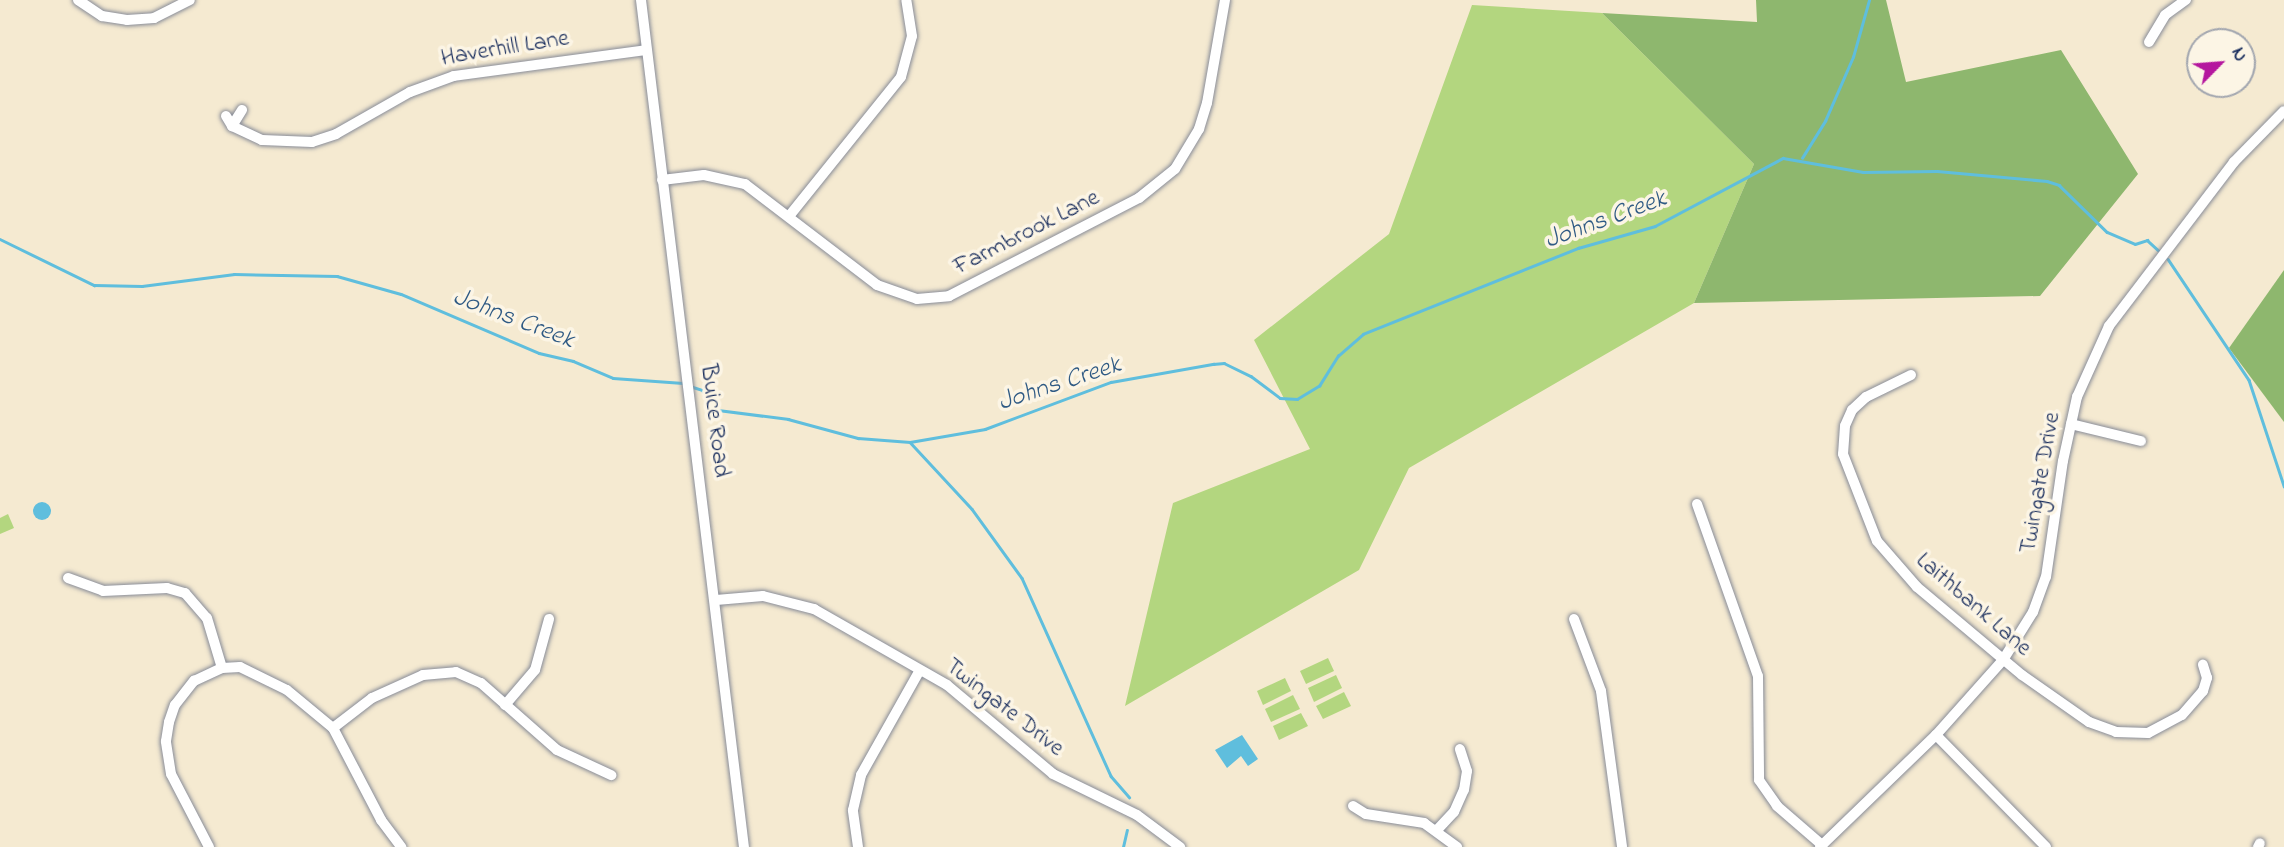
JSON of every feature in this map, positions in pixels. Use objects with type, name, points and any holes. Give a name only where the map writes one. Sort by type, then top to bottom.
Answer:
[{"type":"street","points":[[78,0],[102,16],[127,20],[154,18],[190,0]]},
{"type":"street","name":"Buice Road","points":[[641,0],[744,847]]},
{"type":"street","points":[[790,215],[901,77],[912,36],[906,0]]},
{"type":"street","name":"Farmbrook Lane","points":[[662,180],[704,175],[731,178],[757,190],[890,292],[930,299],[968,290],[1139,198],[1175,169],[1203,116],[1225,0]]},
{"type":"street","points":[[2149,42],[2165,15],[2186,0]]},
{"type":"street","name":"Haverhill Lane","points":[[232,126],[262,140],[312,142],[336,134],[410,92],[454,76],[646,50]]},
{"type":"street","points":[[226,116],[232,126],[242,110]]},
{"type":"street","name":"Twingate Drive","points":[[1821,846],[1936,735],[2003,660],[2033,612],[2046,577],[2077,397],[2109,326],[2173,238],[2241,154],[2284,111]]},
{"type":"street","name":"Laithbank Lane","points":[[1911,376],[1866,397],[1852,410],[1843,439],[1846,470],[1885,554],[2003,660],[2089,722],[2131,734],[2158,730],[2194,704],[2207,678],[2203,665]]},
{"type":"street","points":[[2071,424],[2141,441]]},
{"type":"street","points":[[1697,504],[1758,676],[1759,780],[1777,806],[1821,846]]},
{"type":"street","points":[[68,578],[103,591],[167,588],[185,593],[207,618],[222,668]]},
{"type":"street","name":"Twingate Drive","points":[[716,600],[763,596],[797,602],[961,695],[1053,774],[1138,815],[1180,847]]},
{"type":"street","points":[[505,705],[535,670],[549,619]]},
{"type":"street","points":[[1574,619],[1601,691],[1622,847]]},
{"type":"street","points":[[209,847],[171,774],[166,741],[175,705],[184,691],[206,674],[222,668],[240,667],[264,676],[333,728],[381,820],[401,847]]},
{"type":"street","points":[[858,847],[853,810],[861,775],[920,670]]},
{"type":"street","points":[[333,728],[372,698],[438,671],[473,678],[557,750],[611,775]]},
{"type":"street","points":[[1936,735],[2046,847]]},
{"type":"street","points":[[1437,830],[1454,812],[1464,790],[1466,771],[1460,748]]},
{"type":"street","points":[[1353,806],[1366,814],[1411,819],[1437,830],[1457,847]]},
{"type":"green space","points":[[1756,0],[1886,0],[1906,82],[2061,50],[2138,174],[2040,296],[1694,303],[1754,164],[1602,13],[1757,22]]},
{"type":"green space","points":[[1472,5],[1602,13],[1754,164],[1694,303],[1409,468],[1359,570],[1125,706],[1173,503],[1310,449],[1254,340],[1389,234]]},
{"type":"green space","points":[[2284,270],[2284,422],[2229,348]]},
{"type":"green space","points":[[8,514],[14,528],[0,534],[0,518]]},
{"type":"green space","points":[[1328,658],[1334,671],[1306,684],[1300,671]]},
{"type":"green space","points":[[1336,675],[1342,688],[1314,702],[1308,688]]},
{"type":"green space","points":[[1285,678],[1291,691],[1263,705],[1257,691]]},
{"type":"green space","points":[[1344,692],[1351,706],[1323,719],[1316,706]]},
{"type":"green space","points":[[1293,695],[1300,709],[1271,722],[1265,709]]},
{"type":"green space","points":[[1301,713],[1308,726],[1279,740],[1273,726]]},
{"type":"water","points":[[42,502],[50,507],[51,511],[46,519],[42,520],[34,515],[33,511],[38,503]]},
{"type":"water","points":[[1242,735],[1258,759],[1248,766],[1241,756],[1227,768],[1215,750]]},
{"type":"waterway","points":[[1802,158],[1825,121],[1853,57],[1869,0]]},
{"type":"waterway","name":"Johns Creek","points":[[693,387],[702,390],[718,410],[788,419],[858,438],[910,442],[985,429],[1111,382],[1213,364],[1224,363],[1251,376],[1280,398],[1297,399],[1319,386],[1338,356],[1363,334],[1578,248],[1655,226],[1783,158],[1863,172],[1937,171],[2047,181],[2059,185],[2107,232],[2135,244],[2147,240],[2158,250]]},
{"type":"waterway","name":"Johns Creek","points":[[0,239],[94,285],[142,286],[234,274],[337,276],[401,294],[539,353],[573,361],[613,378],[683,383]]},
{"type":"waterway","name":"Johns Creek","points":[[2168,259],[2249,380],[2284,486]]},
{"type":"waterway","points":[[910,442],[972,509],[1022,578],[1111,776],[1129,797]]},
{"type":"waterway","points":[[1123,847],[1127,830]]}]
